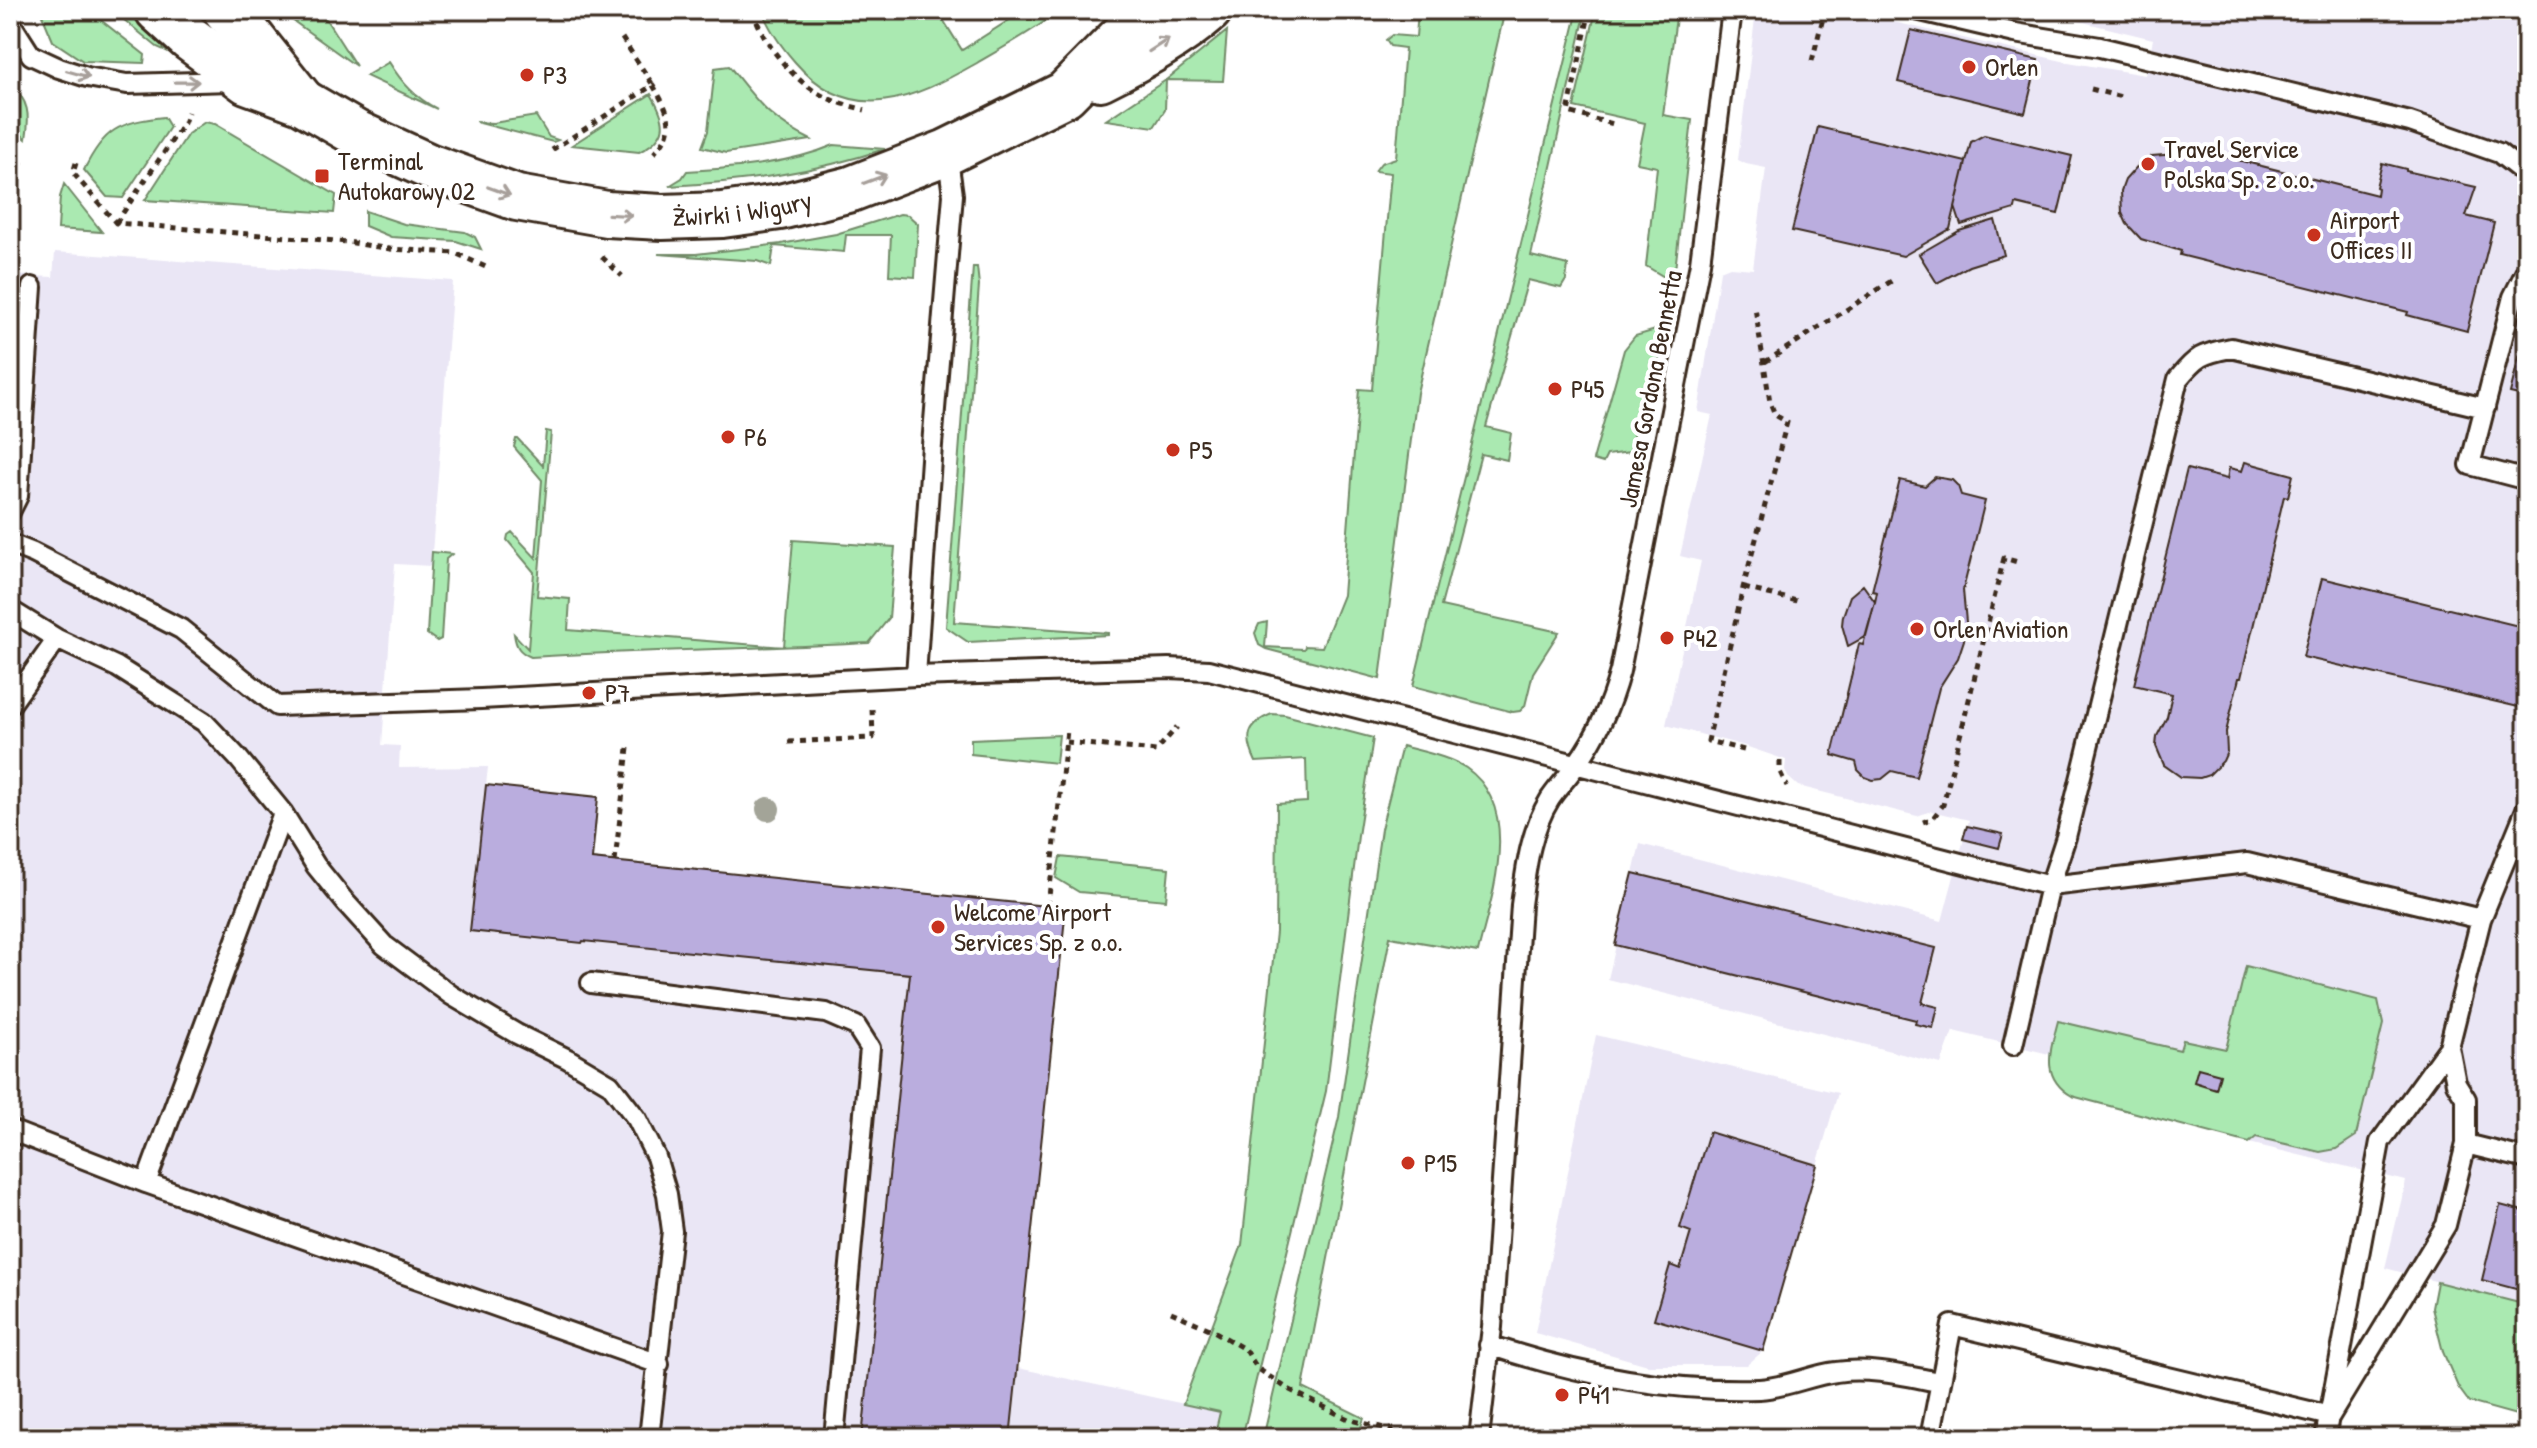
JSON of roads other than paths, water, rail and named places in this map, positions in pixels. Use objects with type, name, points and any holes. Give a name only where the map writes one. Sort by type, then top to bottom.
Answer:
[{"type":"street","name":"Żwirki i Wigury","points":[[158,10],[189,38],[247,81],[301,101],[356,133],[428,166],[517,198],[607,214],[662,217],[722,215],[780,207],[851,189],[947,152],[1065,94],[1148,10]]},
{"type":"street","name":"Żwirki i Wigury","points":[[226,10],[301,101]]},
{"type":"street","points":[[1065,94],[1135,61],[1209,10]]},
{"type":"lane","name":"Jamesa Gordona Bennetta","points":[[1479,1438],[1489,1345],[1521,905],[1528,858],[1536,829],[1550,800],[1576,766],[1609,711],[1623,656],[1700,263],[1732,10]]},
{"type":"lane","points":[[1916,10],[2015,33],[2100,47],[2410,122],[2499,153],[2527,175]]},
{"type":"lane","points":[[10,22],[31,55],[87,77],[127,84],[247,81]]},
{"type":"lane","points":[[916,676],[953,195],[947,152]]},
{"type":"lane","points":[[2527,269],[2513,297],[2470,465],[2527,480]]},
{"type":"lane","points":[[10,512],[18,496],[32,287]]},
{"type":"lane","points":[[2013,1045],[2178,379],[2195,359],[2231,348],[2485,408]]},
{"type":"lane","points":[[10,544],[181,629],[277,706],[481,699],[916,676],[1169,668],[1209,670],[2050,886],[2247,863],[2481,919]]},
{"type":"lane","points":[[10,610],[57,639],[117,667],[204,722],[283,813],[316,866],[384,945],[451,995],[610,1084],[637,1119],[656,1157],[667,1194],[672,1231],[659,1364],[648,1436]]},
{"type":"lane","points":[[10,705],[57,639]]},
{"type":"lane","points":[[2325,1438],[2380,1142],[2449,1047],[2481,919],[2527,807]]},
{"type":"lane","points":[[146,1183],[283,813]]},
{"type":"lane","points":[[591,983],[826,1013],[856,1026],[870,1048],[834,1438]]},
{"type":"lane","points":[[2330,1416],[2446,1225],[2466,1144],[2466,1099],[2456,1083],[2449,1047]]},
{"type":"lane","points":[[10,1130],[146,1183],[659,1364]]},
{"type":"lane","points":[[2466,1144],[2527,1159]]},
{"type":"lane","points":[[1930,1438],[1952,1325],[2330,1416]]},
{"type":"lane","points":[[1489,1345],[1623,1380],[1671,1387],[1762,1389],[1838,1371],[1883,1372],[1939,1382]]},
{"type":"place","name":"Orlen","points":[[1969,67]]},
{"type":"place","name":"P3","points":[[527,75]]},
{"type":"place","name":"Travel Service Polska Sp. z o.o.","points":[[2148,164]]},
{"type":"place","name":"Terminal Autokarowy 02","points":[[322,176]]},
{"type":"place","name":"Airport Offices II","points":[[2314,235]]},
{"type":"place","name":"P45","points":[[1555,389]]},
{"type":"place","name":"P6","points":[[728,437]]},
{"type":"place","name":"P5","points":[[1173,450]]},
{"type":"place","name":"Orlen Aviation","points":[[1917,629]]},
{"type":"place","name":"P42","points":[[1667,638]]},
{"type":"place","name":"P7","points":[[589,693]]},
{"type":"place","name":"Welcome Airport Services Sp. z o.o.","points":[[938,927]]},
{"type":"place","name":"P15","points":[[1408,1163]]},
{"type":"place","name":"P41","points":[[1562,1395]]}]
